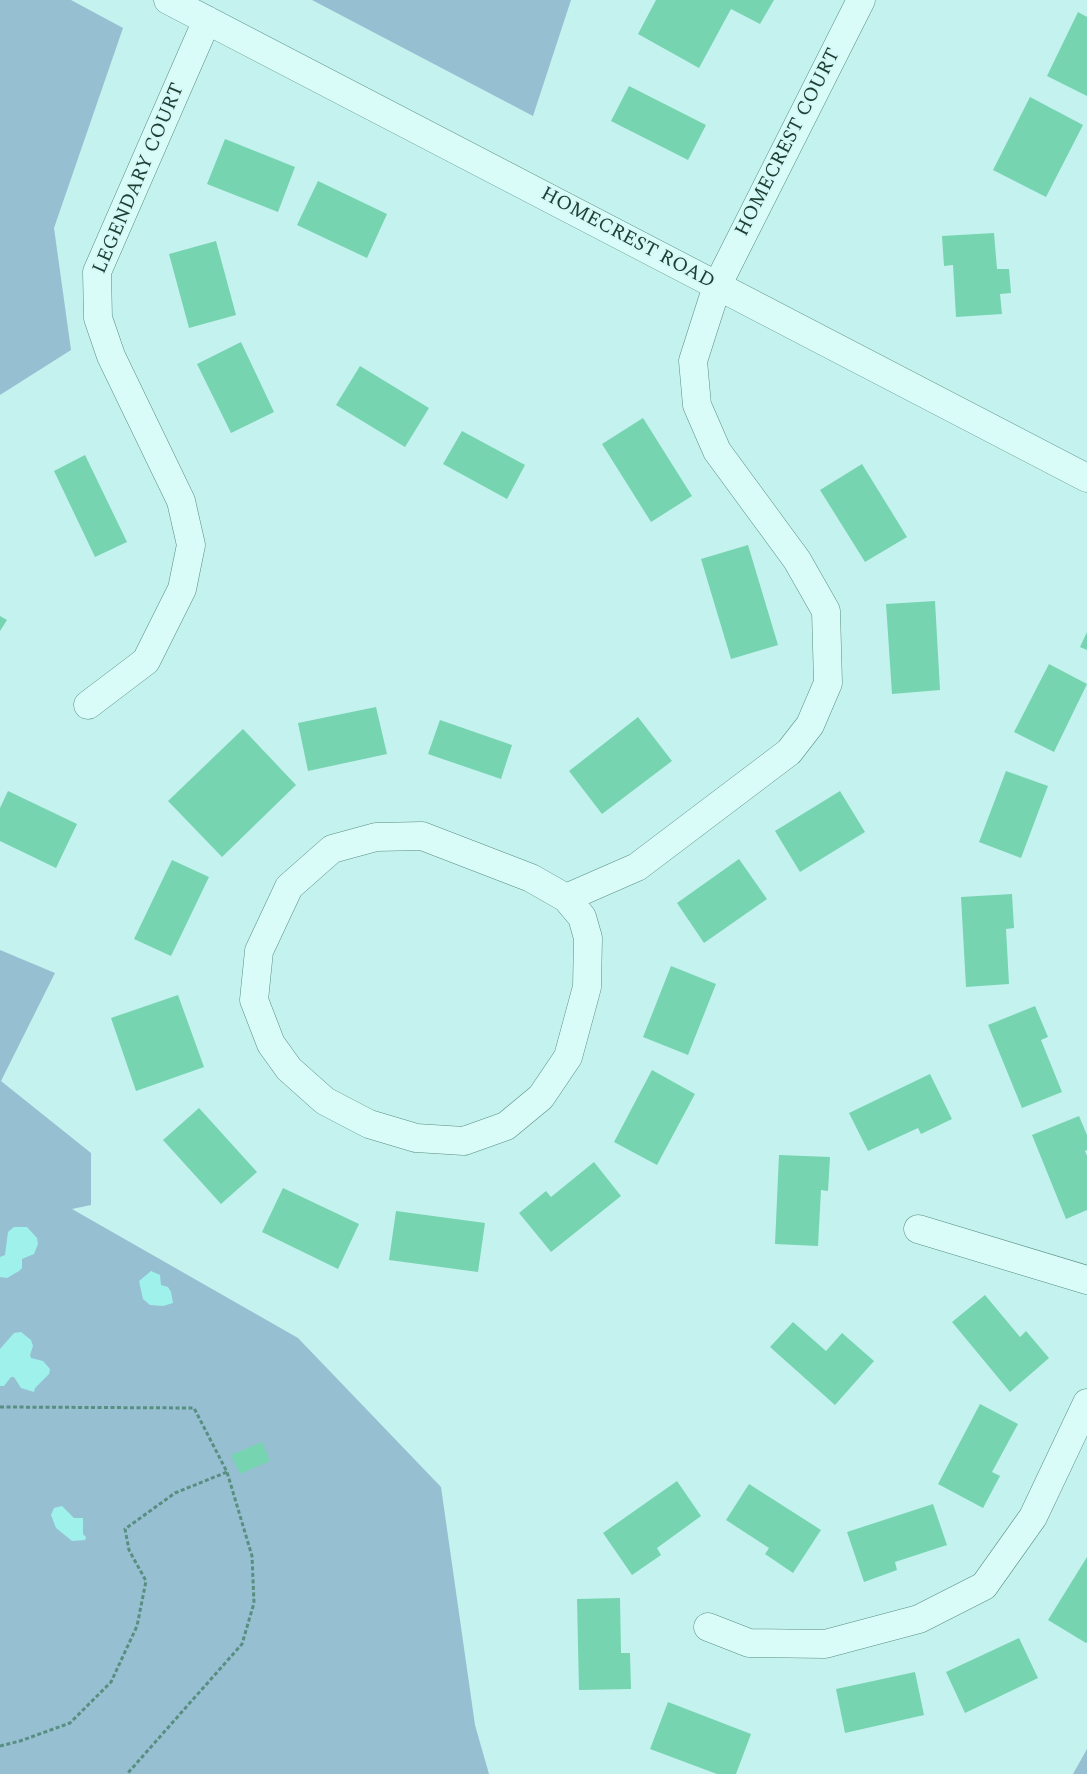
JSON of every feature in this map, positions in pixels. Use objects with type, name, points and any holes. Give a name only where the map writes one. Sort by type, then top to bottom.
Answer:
[{"type":"street","name":"HOMECREST ROAD","points":[[168,0],[1087,478]]},
{"type":"street","name":"HOMECREST COURT","points":[[566,898],[637,867],[788,752],[810,725],[828,683],[826,610],[797,560],[717,450],[697,405],[693,361],[717,286],[861,0]]},
{"type":"street","name":"LEGENDARY COURT","points":[[88,705],[146,661],[182,589],[191,545],[182,501],[111,356],[98,318],[97,272],[207,20]]},
{"type":"street","points":[[376,836],[422,836],[531,878],[566,898],[582,917],[588,938],[587,987],[568,1057],[541,1097],[506,1126],[464,1141],[416,1138],[369,1124],[325,1101],[289,1069],[271,1044],[254,1000],[259,952],[289,887],[332,849],[376,836]]},
{"type":"street","points":[[918,1229],[1087,1280]]},
{"type":"street","points":[[708,1627],[750,1643],[825,1644],[919,1619],[984,1586],[1033,1517],[1087,1403]]},
{"type":"path","points":[[0,1407],[194,1408],[227,1472],[252,1556],[254,1603],[242,1644],[127,1774]]},
{"type":"path","points":[[0,1746],[70,1723],[111,1682],[137,1626],[146,1581],[128,1550],[125,1530],[175,1493],[227,1472]]},
{"type":"shaded area","points":[[0,0],[71,0],[123,28],[54,228],[71,350],[0,395]]},
{"type":"shaded area","points":[[312,0],[571,0],[533,116]]},
{"type":"shaded area","points":[[0,950],[55,973],[1,1081],[91,1153],[91,1205],[72,1209],[298,1338],[441,1487],[475,1725],[489,1774],[0,1774]]},
{"type":"shaded area","points":[[1087,1749],[1087,1774],[1073,1774]]},
{"type":"sand","points":[[14,1227],[27,1227],[37,1238],[38,1244],[34,1254],[22,1259],[22,1268],[19,1271],[7,1278],[0,1277],[0,1257],[5,1255],[8,1232]]},
{"type":"sand","points":[[151,1271],[160,1275],[161,1285],[168,1287],[173,1303],[163,1306],[150,1305],[143,1299],[139,1281]]},
{"type":"sand","points":[[21,1332],[31,1340],[33,1346],[31,1358],[43,1361],[50,1369],[49,1374],[35,1388],[34,1392],[21,1388],[14,1377],[11,1377],[4,1386],[0,1386],[0,1349],[14,1333]]},
{"type":"sand","points":[[62,1506],[74,1518],[83,1518],[85,1540],[72,1541],[56,1528],[51,1515],[54,1508]]},
{"type":"building","points":[[656,0],[774,0],[760,24],[731,9],[699,68],[638,34]]},
{"type":"building","points":[[1078,12],[1087,17],[1087,96],[1047,76]]},
{"type":"building","points":[[629,86],[706,125],[688,160],[611,121]]},
{"type":"building","points":[[1030,97],[1083,125],[1046,197],[993,170]]},
{"type":"building","points":[[225,139],[295,167],[278,212],[207,184]]},
{"type":"building","points":[[318,181],[387,214],[367,258],[297,225]]},
{"type":"building","points":[[994,233],[997,269],[1009,269],[1011,293],[1000,294],[1002,314],[956,317],[953,265],[944,266],[942,236]]},
{"type":"building","points":[[216,241],[236,315],[189,328],[169,254]]},
{"type":"building","points":[[241,342],[274,412],[231,433],[197,364]]},
{"type":"building","points":[[360,366],[429,408],[405,447],[336,405]]},
{"type":"building","points":[[643,418],[692,496],[651,522],[602,444]]},
{"type":"building","points":[[462,431],[525,465],[507,499],[443,464]]},
{"type":"building","points":[[85,455],[127,542],[95,557],[54,471]]},
{"type":"building","points":[[862,464],[907,537],[865,562],[820,490]]},
{"type":"building","points":[[748,545],[778,645],[731,659],[701,559]]},
{"type":"building","points":[[935,601],[940,690],[892,694],[886,604]]},
{"type":"building","points":[[0,616],[7,620],[0,631]]},
{"type":"building","points":[[1087,632],[1087,650],[1080,647]]},
{"type":"building","points":[[1049,664],[1087,684],[1054,752],[1014,732]]},
{"type":"building","points":[[376,707],[387,754],[308,771],[298,723]]},
{"type":"building","points":[[638,717],[672,761],[602,814],[569,771]]},
{"type":"building","points":[[440,720],[512,745],[501,779],[428,754]]},
{"type":"building","points":[[243,729],[296,785],[222,857],[168,801]]},
{"type":"building","points":[[1006,771],[1048,786],[1021,858],[979,842]]},
{"type":"building","points":[[8,791],[77,824],[56,868],[0,841],[0,808]]},
{"type":"building","points":[[840,791],[865,832],[800,872],[775,831]]},
{"type":"building","points":[[739,859],[767,899],[704,943],[677,903]]},
{"type":"building","points":[[172,860],[209,877],[171,956],[134,939]]},
{"type":"building","points":[[1012,894],[1014,928],[1006,929],[1009,984],[966,987],[961,897]]},
{"type":"building","points":[[671,966],[716,984],[688,1055],[643,1037]]},
{"type":"building","points":[[178,995],[204,1067],[136,1091],[111,1018]]},
{"type":"building","points":[[1035,1006],[1048,1037],[1041,1040],[1062,1092],[1022,1108],[988,1025]]},
{"type":"building","points":[[652,1070],[695,1094],[657,1165],[614,1142]]},
{"type":"building","points":[[930,1074],[952,1119],[921,1134],[918,1128],[868,1151],[849,1113]]},
{"type":"building","points":[[199,1108],[257,1172],[221,1204],[163,1140]]},
{"type":"building","points":[[1079,1116],[1087,1135],[1087,1150],[1085,1151],[1087,1156],[1087,1210],[1066,1219],[1032,1135]]},
{"type":"building","points":[[779,1155],[830,1157],[828,1191],[821,1190],[818,1246],[775,1244]]},
{"type":"building","points":[[594,1162],[621,1196],[551,1252],[519,1213],[546,1191],[551,1197]]},
{"type":"building","points":[[283,1188],[359,1224],[338,1269],[262,1232]]},
{"type":"building","points":[[396,1211],[485,1223],[478,1272],[389,1260]]},
{"type":"building","points":[[985,1295],[1020,1337],[1026,1331],[1049,1358],[1010,1392],[952,1322]]},
{"type":"building","points":[[793,1322],[826,1351],[842,1333],[874,1361],[835,1405],[770,1347]]},
{"type":"building","points":[[980,1404],[1018,1424],[992,1472],[1000,1476],[983,1508],[938,1484]]},
{"type":"building","points":[[262,1442],[270,1461],[240,1474],[231,1455]]},
{"type":"building","points":[[677,1481],[701,1516],[657,1548],[661,1555],[632,1575],[603,1533]]},
{"type":"building","points":[[749,1484],[821,1530],[793,1573],[765,1554],[769,1548],[726,1520]]},
{"type":"building","points":[[933,1504],[947,1545],[895,1562],[897,1570],[864,1582],[847,1532]]},
{"type":"building","points":[[1087,1557],[1087,1642],[1086,1643],[1048,1620]]},
{"type":"building","points":[[620,1598],[621,1653],[630,1653],[631,1689],[579,1690],[577,1599]]},
{"type":"building","points":[[1019,1638],[1038,1678],[965,1713],[946,1672]]},
{"type":"building","points":[[915,1672],[924,1715],[845,1733],[836,1689]]},
{"type":"building","points":[[668,1702],[751,1734],[736,1774],[717,1774],[650,1749]]}]
